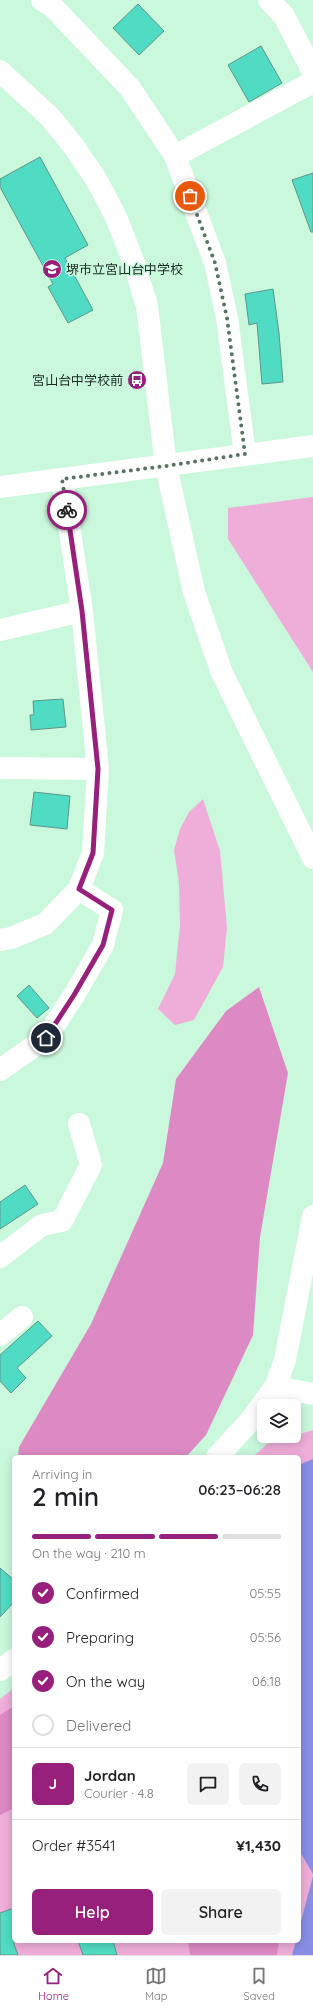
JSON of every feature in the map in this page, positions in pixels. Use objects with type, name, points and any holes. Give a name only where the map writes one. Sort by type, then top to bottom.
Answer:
[{"type":"street","points":[[269,0],[284,16],[313,72]]},
{"type":"street","points":[[51,2],[130,88],[175,156],[215,263],[227,318],[245,454]]},
{"type":"street","points":[[0,71],[50,118],[72,144],[96,179],[116,217],[134,263],[147,306],[166,466],[194,592],[222,673],[313,858]]},
{"type":"street","points":[[175,156],[313,82]]},
{"type":"street","points":[[0,487],[313,446]]},
{"type":"street","points":[[0,940],[11,938],[45,924],[79,889],[93,853],[98,769],[82,611],[62,479]]},
{"type":"street","points":[[0,630],[82,611]]},
{"type":"street","points":[[0,768],[98,769]]},
{"type":"street","points":[[0,1070],[46,1038],[74,995],[103,945],[112,910],[79,889]]},
{"type":"street","points":[[0,1257],[42,1225],[62,1221],[91,1165],[79,1124]]},
{"type":"street","points":[[219,1455],[251,1420],[275,1387],[285,1360],[313,1216]]},
{"type":"street","points":[[0,1335],[22,1317]]},
{"type":"street","points":[[275,1387],[313,1394]]},
{"type":"street","points":[[0,1670],[12,1661]]},
{"type":"shaded area","points":[[313,497],[313,672],[228,539],[228,508]]},
{"type":"shaded area","points":[[203,799],[220,851],[227,927],[223,967],[194,1020],[175,1025],[158,1009],[175,974],[180,925],[179,883],[174,850],[180,829],[189,812]]},
{"type":"shaded area","points":[[259,987],[288,1073],[260,1237],[253,1335],[206,1435],[188,1455],[18,1455],[19,1447],[91,1324],[163,1163],[176,1079],[226,1011]]},
{"type":"shaded area","points":[[313,1430],[313,1955],[0,1955],[0,1699],[12,1690],[12,1943],[301,1943],[301,1455],[255,1455],[267,1444],[270,1443],[301,1443],[301,1434]]},
{"type":"shaded area","points":[[12,1707],[12,1809],[0,1815],[0,1715]]},
{"type":"shaded area","points":[[188,1943],[279,1943],[277,1955],[190,1955]]},
{"type":"water","points":[[313,1459],[313,1874],[301,1853],[301,1464]]},
{"type":"water","points":[[313,1876],[313,1955],[292,1955],[295,1943],[301,1943],[301,1921]]},
{"type":"building","points":[[138,4],[164,31],[139,55],[113,28]]},
{"type":"building","points":[[261,46],[282,83],[249,102],[228,65]]},
{"type":"building","points":[[40,157],[88,245],[65,258],[93,310],[68,323],[48,287],[53,284],[0,187],[0,179]]},
{"type":"building","points":[[313,173],[313,232],[311,232],[292,180]]},
{"type":"building","points":[[273,289],[279,333],[283,382],[262,384],[257,323],[249,325],[245,294]]},
{"type":"building","points":[[63,699],[66,727],[31,730],[30,715],[34,715],[33,701]]},
{"type":"building","points":[[34,792],[70,796],[67,829],[30,825]]},
{"type":"building","points":[[29,985],[49,1008],[37,1018],[17,996]]},
{"type":"building","points":[[25,1185],[38,1204],[0,1229],[0,1202]]},
{"type":"building","points":[[38,1321],[52,1336],[17,1368],[26,1378],[11,1393],[0,1381],[0,1355]]},
{"type":"building","points":[[0,1568],[12,1578],[12,1604],[0,1617]]},
{"type":"building","points":[[12,1909],[12,1943],[14,1943],[18,1955],[0,1955],[0,1913]]},
{"type":"building","points":[[79,1943],[114,1943],[117,1955],[83,1955]]},
{"type":"way so far","points":[[67,510],[62,479],[245,454],[227,318],[215,263],[190,196]]},
{"type":"place","name":"堺市立宮山台中学校","points":[[52,269]]},
{"type":"place","name":"宮山台中学校前","points":[[137,380]]},
{"type":"route","points":[[46,1038],[74,995],[103,945],[112,910],[79,889],[93,853],[98,769],[82,611],[67,510]]}]
